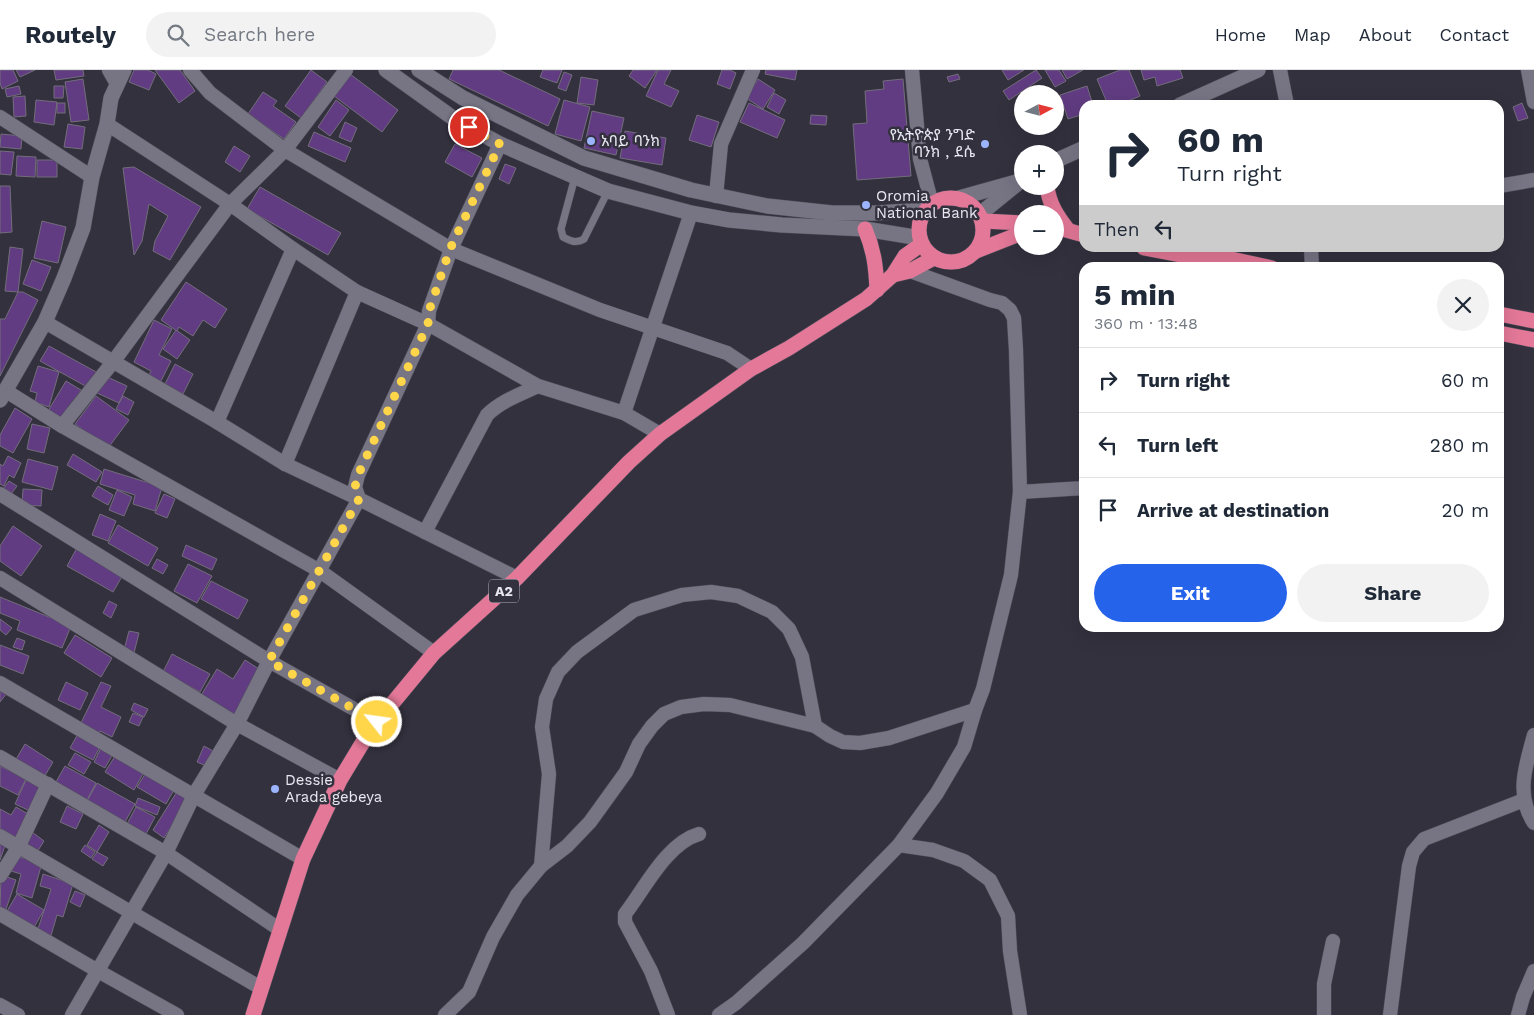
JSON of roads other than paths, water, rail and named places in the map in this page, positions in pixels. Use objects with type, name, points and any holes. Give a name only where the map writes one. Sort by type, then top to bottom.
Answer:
[{"type":"highway","points":[[976,251],[982,242],[984,232],[981,218],[975,207],[959,198],[950,197],[940,199],[928,207],[921,219],[919,228],[921,241],[927,252],[934,258],[945,262],[956,262],[967,258],[976,251],[1014,236]]},
{"type":"highway","points":[[981,218],[1014,222]]},
{"type":"highway","points":[[865,230],[872,244],[878,290]]},
{"type":"highway","points":[[1064,230],[1079,233]]},
{"type":"highway","name":"A2","points":[[253,1015],[302,859],[340,780],[377,722],[434,653],[517,578],[629,462],[660,434],[751,369],[789,348],[866,299],[893,275],[905,256],[921,241]]},
{"type":"highway","points":[[1164,252],[1190,257],[1212,255],[1243,262]]},
{"type":"highway","points":[[1190,257],[1196,262]]},
{"type":"highway","points":[[893,275],[910,271],[934,258]]},
{"type":"highway","points":[[1504,315],[1534,321]]},
{"type":"highway","points":[[1504,334],[1534,340]]},
{"type":"street","points":[[109,70],[117,84]]},
{"type":"street","points":[[124,70],[111,98],[107,124],[92,177],[82,228],[64,278],[45,322],[3,396],[62,426],[320,571],[434,653]]},
{"type":"street","points":[[190,70],[210,93],[285,150],[450,249],[600,310],[727,353],[751,369]]},
{"type":"street","points":[[62,426],[114,362],[230,204],[285,150],[346,70]]},
{"type":"street","points":[[386,70],[453,118],[500,144],[608,191],[691,214],[782,225],[865,230],[921,241]]},
{"type":"street","points":[[716,196],[721,144],[753,70]]},
{"type":"street","points":[[428,73],[464,98],[584,158],[681,187],[767,206],[832,213],[876,214],[928,207],[920,159],[912,70]]},
{"type":"street","points":[[1191,100],[1258,70]]},
{"type":"street","points":[[1280,70],[1286,100]]},
{"type":"street","points":[[1528,70],[1534,102]]},
{"type":"street","points":[[0,117],[92,177]]},
{"type":"street","points":[[107,124],[230,204],[357,292],[428,324],[538,386],[624,413],[660,434]]},
{"type":"street","points":[[72,1015],[166,853],[194,796],[237,724],[269,661],[359,499],[355,487],[358,475],[428,324],[429,311],[450,249],[500,144]]},
{"type":"street","points":[[1064,158],[1079,150]]},
{"type":"street","points":[[1504,185],[1534,180]]},
{"type":"street","points":[[959,198],[1014,183]]},
{"type":"street","points":[[981,218],[1014,187]]},
{"type":"street","points":[[624,413],[691,214]]},
{"type":"street","points":[[217,422],[293,249]]},
{"type":"street","points":[[719,1015],[736,1003],[802,943],[899,845],[937,793],[964,747],[985,682],[1011,575],[1020,492],[1014,318],[1010,310],[1002,303],[910,271]]},
{"type":"street","points":[[284,464],[357,292]]},
{"type":"street","points":[[45,322],[217,422],[284,464],[359,499],[517,578]]},
{"type":"street","points":[[425,532],[487,415],[493,409],[514,397],[538,386]]},
{"type":"street","points":[[1020,492],[1079,488]]},
{"type":"street","points":[[0,494],[269,661],[377,722]]},
{"type":"street","points":[[0,578],[237,724],[340,780]]},
{"type":"street","points":[[540,866],[549,774],[542,727],[546,699],[558,672],[577,652],[634,610],[682,595],[711,592],[738,596],[772,612],[789,629],[802,657],[815,726]]},
{"type":"street","points":[[0,683],[302,859]]},
{"type":"street","points":[[445,1015],[469,992],[493,937],[517,895],[540,866],[567,846],[590,822],[626,772],[643,738],[664,714],[681,707],[704,704],[730,705],[815,726],[843,742],[860,743],[889,738],[975,710]]},
{"type":"street","points":[[1534,735],[1523,777],[1524,800],[1534,823]]},
{"type":"street","points":[[0,757],[166,853],[280,929]]},
{"type":"street","points":[[0,876],[19,846],[48,784]]},
{"type":"street","points":[[1390,1015],[1409,866],[1413,852],[1424,839],[1524,800]]},
{"type":"street","points":[[668,1015],[651,971],[624,922],[625,914],[660,865],[683,841],[699,834]]},
{"type":"street","points":[[0,836],[261,988]]},
{"type":"street","points":[[899,845],[933,850],[964,861],[990,880],[1008,916],[1010,951],[1020,1015]]},
{"type":"street","points":[[0,914],[177,1015]]},
{"type":"street","points":[[1324,1015],[1324,984],[1334,941]]},
{"type":"street","points":[[1518,1015],[1534,971]]},
{"type":"street","points":[[0,1005],[18,1015]]},
{"type":"lane","points":[[575,177],[561,228],[563,237],[570,240],[575,242],[584,240],[608,191]]},
{"type":"place","name":"አባይ ባንክ","points":[[591,141]]},
{"type":"place","name":"የኢትዮጵያ ንግድ ባንክ , ደሴ","points":[[985,144]]},
{"type":"place","name":"Oromia National Bank","points":[[866,205]]},
{"type":"place","name":"Dessie Arada gebeya","points":[[275,789]]}]
